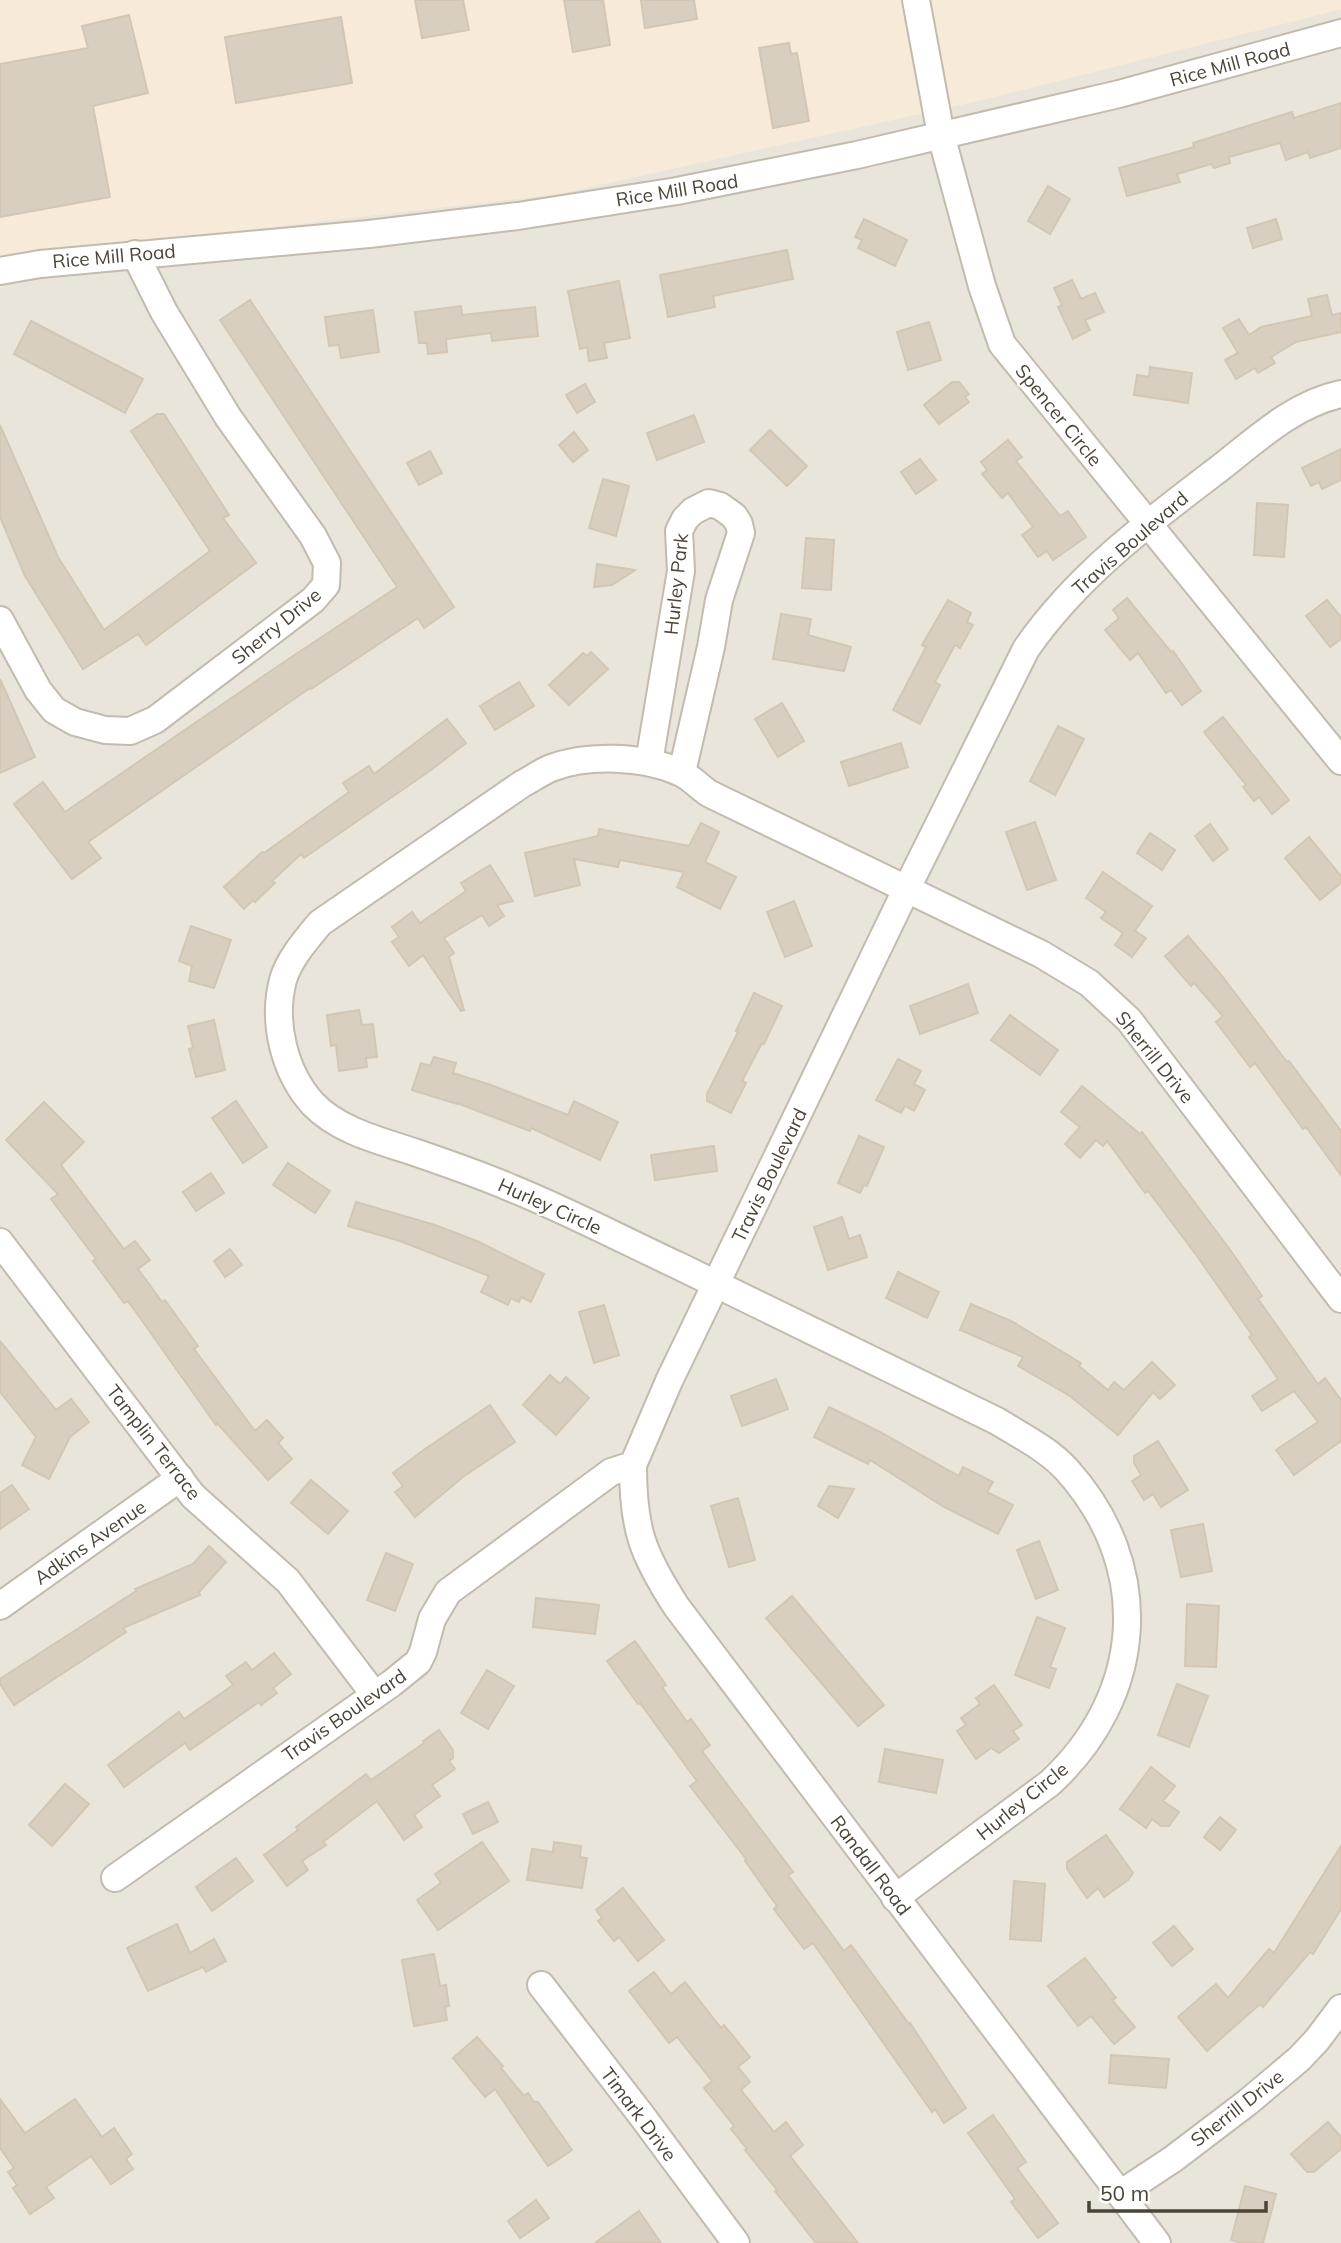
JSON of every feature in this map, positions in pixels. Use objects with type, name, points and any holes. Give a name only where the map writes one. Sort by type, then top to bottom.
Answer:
[{"type":"street","name":"Spencer Circle","points":[[916,0],[941,135],[982,286],[1003,344],[1341,761]]},
{"type":"street","name":"Rice Mill Road","points":[[0,271],[40,264],[369,234],[518,216],[752,177],[1119,94],[1341,33]]},
{"type":"street","name":"Sherry Drive","points":[[0,620],[38,690],[54,710],[75,722],[105,730],[130,731],[155,720],[313,600],[326,584],[327,563],[313,536],[228,417],[164,312],[135,254]]},
{"type":"street","name":"Travis Boulevard","points":[[115,1878],[418,1662],[424,1652],[432,1619],[448,1592],[611,1472],[633,1465],[715,1284],[1026,649],[1039,630],[1088,575],[1149,523],[1279,422],[1325,397],[1341,394]]},
{"type":"street","name":"Hurley Park","points":[[649,762],[681,571],[679,531],[693,511],[709,503],[720,506],[734,516],[741,533],[719,600],[682,772]]},
{"type":"street","name":"Hurley Circle","points":[[895,1898],[1069,1766],[1086,1745],[1108,1705],[1120,1671],[1128,1608],[1125,1581],[1103,1522],[1087,1495],[1066,1468],[1044,1450],[997,1421],[513,1188],[349,1130],[321,1110],[303,1091],[295,1077],[281,1037],[280,1016],[283,981],[290,964],[320,923],[522,784],[551,768],[587,761],[618,759],[649,762],[682,772],[710,794],[907,888]]},
{"type":"street","name":"Sherrill Drive","points":[[907,888],[1041,954],[1072,972],[1109,1000],[1129,1020],[1341,1299]]},
{"type":"street","name":"Tamplin Terrace","points":[[0,1242],[193,1496],[288,1581],[374,1694]]},
{"type":"street","name":"Randall Road","points":[[633,1465],[635,1517],[642,1543],[653,1571],[676,1606],[1157,2243]]},
{"type":"street","name":"Adkins Avenue","points":[[0,1606],[180,1478]]},
{"type":"street","name":"Timark Drive","points":[[541,1985],[736,2243]]},
{"type":"street","name":"Sherrill Drive","points":[[1120,2194],[1184,2151],[1300,2059],[1341,2008]]},
{"type":"shaded area","points":[[0,0],[1341,0],[1341,9],[982,100],[558,194],[0,258]]},
{"type":"shaded area","points":[[1341,9],[1341,2243],[0,2243],[0,258],[558,194],[982,100]]},
{"type":"building","points":[[415,0],[463,0],[469,30],[422,38]]},
{"type":"building","points":[[564,0],[603,0],[610,45],[573,52]]},
{"type":"building","points":[[641,0],[694,0],[697,19],[645,28]]},
{"type":"building","points":[[129,15],[148,93],[93,106],[110,197],[0,217],[0,64],[88,48],[82,26]]},
{"type":"building","points":[[341,17],[352,83],[236,103],[225,37]]},
{"type":"building","points":[[789,43],[791,54],[797,53],[809,121],[773,128],[759,48]]},
{"type":"building","points":[[1341,103],[1341,148],[1310,158],[1308,152],[1286,160],[1280,143],[1229,157],[1230,163],[1214,168],[1211,164],[1177,174],[1180,182],[1127,196],[1119,168],[1194,147],[1193,143],[1292,112],[1294,118]]},
{"type":"building","points":[[1048,186],[1070,199],[1050,234],[1028,221]]},
{"type":"building","points":[[864,219],[907,240],[895,266],[858,248],[862,240],[855,237]]},
{"type":"building","points":[[1276,219],[1282,239],[1253,248],[1247,228]]},
{"type":"building","points":[[787,250],[793,279],[713,296],[715,307],[668,317],[660,275]]},
{"type":"building","points":[[1072,280],[1081,299],[1095,293],[1104,312],[1085,320],[1090,330],[1073,339],[1058,307],[1062,305],[1054,288]]},
{"type":"building","points":[[619,281],[630,338],[604,343],[607,358],[589,361],[587,347],[580,349],[568,291]]},
{"type":"building","points":[[1327,295],[1332,315],[1341,313],[1341,332],[1296,342],[1271,357],[1275,363],[1258,373],[1255,368],[1236,379],[1225,360],[1238,353],[1223,328],[1239,319],[1249,335],[1261,327],[1312,316],[1308,299]]},
{"type":"building","points":[[250,300],[454,607],[424,628],[418,618],[310,688],[88,842],[101,858],[72,879],[14,804],[43,782],[65,812],[397,587],[220,320]]},
{"type":"building","points":[[461,306],[462,315],[535,307],[538,336],[492,341],[491,333],[446,339],[447,352],[428,354],[427,343],[419,343],[415,312]]},
{"type":"building","points":[[373,310],[379,352],[341,358],[339,345],[329,346],[325,317]]},
{"type":"building","points":[[31,321],[143,379],[125,413],[14,354]]},
{"type":"building","points":[[929,322],[941,360],[908,370],[897,332]]},
{"type":"building","points":[[1150,367],[1192,373],[1188,403],[1134,395],[1137,375],[1149,377]]},
{"type":"building","points":[[952,382],[959,382],[969,394],[965,397],[969,402],[939,424],[924,405]]},
{"type":"building","points":[[585,384],[595,402],[577,413],[566,395]]},
{"type":"building","points":[[157,414],[164,414],[229,515],[223,518],[256,563],[146,645],[138,634],[83,669],[25,576],[0,517],[0,425],[58,557],[104,630],[210,551],[131,431]]},
{"type":"building","points":[[694,415],[704,442],[657,460],[647,433]]},
{"type":"building","points":[[770,430],[807,466],[787,486],[750,450]]},
{"type":"building","points":[[574,432],[588,450],[573,462],[559,445]]},
{"type":"building","points":[[1008,440],[1022,457],[1016,461],[1060,516],[1068,511],[1086,537],[1053,560],[1047,551],[1038,557],[1022,535],[1033,527],[1008,493],[1002,498],[982,474],[987,470],[981,462]]},
{"type":"building","points":[[1341,449],[1341,480],[1322,489],[1319,482],[1311,486],[1302,468]]},
{"type":"building","points":[[430,451],[442,473],[419,485],[407,463]]},
{"type":"building","points":[[920,459],[936,480],[916,494],[901,472]]},
{"type":"building","points":[[603,479],[629,486],[616,536],[589,528]]},
{"type":"building","points":[[1257,503],[1288,505],[1284,557],[1254,555]]},
{"type":"building","points":[[806,538],[834,540],[831,590],[802,588]]},
{"type":"building","points":[[597,564],[635,570],[612,585],[594,587]]},
{"type":"building","points":[[1127,598],[1171,652],[1173,651],[1201,691],[1182,705],[1171,690],[1166,693],[1138,653],[1130,660],[1105,630],[1119,618],[1113,610]]},
{"type":"building","points":[[948,600],[971,613],[967,622],[973,625],[960,648],[955,645],[935,682],[940,685],[920,724],[893,710],[926,647],[922,645]]},
{"type":"building","points":[[1327,600],[1341,617],[1341,639],[1330,647],[1306,616]]},
{"type":"building","points":[[781,614],[811,619],[808,635],[851,647],[844,671],[773,659]]},
{"type":"building","points":[[591,652],[608,669],[569,705],[549,685],[583,653],[587,656]]},
{"type":"building","points":[[0,679],[35,757],[0,773]]},
{"type":"building","points":[[519,682],[534,706],[495,730],[480,706]]},
{"type":"building","points":[[782,703],[804,741],[778,757],[755,719]]},
{"type":"building","points":[[1223,717],[1289,800],[1272,814],[1259,797],[1254,801],[1243,787],[1246,785],[1204,732]]},
{"type":"building","points":[[447,719],[466,743],[431,770],[304,858],[301,854],[272,881],[275,883],[244,909],[224,887],[262,852],[349,792],[343,783],[369,766],[374,774]]},
{"type":"building","points":[[1058,726],[1084,739],[1055,795],[1030,781]]},
{"type":"building","points":[[901,743],[908,767],[849,786],[841,762]]},
{"type":"building","points":[[1035,822],[1056,880],[1027,890],[1006,832]]},
{"type":"building","points":[[701,823],[719,832],[705,862],[736,877],[720,909],[677,887],[684,872],[620,860],[618,867],[574,859],[580,885],[535,896],[525,853],[598,836],[599,829],[689,846]]},
{"type":"building","points":[[1210,824],[1228,849],[1213,861],[1195,836]]},
{"type":"building","points":[[1150,833],[1175,850],[1162,870],[1137,853]]},
{"type":"building","points":[[1309,837],[1341,876],[1341,883],[1320,900],[1285,858]]},
{"type":"building","points":[[490,865],[513,901],[497,905],[504,916],[489,926],[482,915],[444,938],[454,953],[449,957],[464,1010],[461,1011],[423,955],[409,966],[392,942],[399,937],[392,927],[412,912],[420,923],[466,891],[461,883]]},
{"type":"building","points":[[1103,872],[1152,906],[1135,931],[1146,938],[1132,957],[1115,945],[1123,933],[1101,918],[1106,912],[1086,898]]},
{"type":"building","points":[[794,901],[812,946],[785,957],[767,912]]},
{"type":"building","points":[[191,926],[231,940],[214,988],[189,981],[192,966],[179,961]]},
{"type":"building","points":[[1188,936],[1287,1062],[1289,1061],[1341,1131],[1341,1175],[1306,1127],[1303,1129],[1255,1063],[1250,1067],[1216,1022],[1223,1016],[1194,983],[1191,986],[1165,956]]},
{"type":"building","points":[[968,984],[978,1013],[920,1034],[910,1006]]},
{"type":"building","points":[[754,993],[782,1006],[742,1081],[746,1083],[731,1113],[707,1101],[707,1094]]},
{"type":"building","points":[[359,1010],[362,1025],[373,1024],[377,1057],[366,1058],[367,1067],[339,1071],[336,1045],[331,1046],[327,1015]]},
{"type":"building","points":[[1010,1015],[1058,1050],[1040,1075],[991,1040]]},
{"type":"building","points":[[214,1020],[225,1070],[196,1077],[189,1049],[193,1048],[188,1026]]},
{"type":"building","points":[[434,1057],[456,1063],[453,1073],[568,1115],[574,1101],[618,1122],[600,1160],[531,1128],[530,1131],[457,1103],[412,1090],[421,1063],[430,1066]]},
{"type":"building","points":[[898,1059],[921,1071],[914,1084],[925,1090],[914,1111],[905,1106],[901,1113],[876,1100]]},
{"type":"building","points":[[1082,1086],[1140,1134],[1142,1132],[1231,1251],[1262,1296],[1258,1299],[1318,1384],[1325,1378],[1341,1400],[1341,1441],[1294,1475],[1276,1450],[1318,1422],[1294,1391],[1262,1411],[1252,1396],[1278,1379],[1249,1337],[1252,1335],[1197,1256],[1148,1191],[1145,1193],[1107,1141],[1103,1146],[1096,1140],[1080,1158],[1065,1144],[1080,1127],[1061,1112]]},
{"type":"building","points":[[236,1101],[267,1147],[243,1163],[212,1118]]},
{"type":"building","points":[[44,1102],[84,1142],[61,1165],[124,1249],[135,1241],[150,1260],[138,1269],[162,1302],[165,1300],[198,1346],[194,1349],[255,1431],[267,1420],[283,1438],[278,1443],[292,1459],[268,1480],[217,1423],[216,1425],[128,1301],[124,1303],[93,1261],[96,1259],[51,1199],[58,1194],[6,1140]]},
{"type":"building","points":[[859,1136],[884,1147],[867,1186],[864,1185],[860,1193],[838,1183]]},
{"type":"building","points":[[714,1146],[717,1171],[655,1180],[651,1155]]},
{"type":"building","points":[[288,1163],[330,1191],[315,1213],[273,1185]]},
{"type":"building","points":[[211,1173],[224,1193],[196,1211],[183,1192]]},
{"type":"building","points":[[356,1202],[435,1225],[477,1241],[544,1274],[531,1302],[521,1297],[519,1302],[511,1298],[508,1305],[481,1292],[489,1276],[400,1241],[348,1226]]},
{"type":"building","points":[[842,1217],[849,1239],[860,1235],[867,1257],[828,1270],[814,1227]]},
{"type":"building","points":[[230,1249],[242,1265],[225,1277],[214,1261]]},
{"type":"building","points":[[898,1272],[939,1292],[927,1318],[886,1298]]},
{"type":"building","points":[[971,1304],[1013,1322],[1081,1363],[1079,1366],[1108,1390],[1114,1382],[1124,1390],[1152,1362],[1175,1385],[1160,1399],[1153,1392],[1118,1435],[1070,1396],[1018,1366],[1023,1357],[960,1330]]},
{"type":"building","points":[[604,1305],[619,1355],[594,1363],[579,1312]]},
{"type":"building","points":[[0,1341],[56,1410],[71,1399],[89,1422],[70,1437],[49,1479],[22,1465],[36,1437],[0,1392]]},
{"type":"building","points":[[550,1375],[560,1384],[566,1377],[589,1398],[556,1435],[523,1405]]},
{"type":"building","points":[[776,1379],[788,1409],[742,1426],[731,1396]]},
{"type":"building","points":[[490,1405],[515,1442],[463,1477],[415,1517],[395,1492],[403,1486],[393,1473]]},
{"type":"building","points":[[829,1407],[959,1476],[963,1467],[993,1482],[987,1492],[1013,1505],[998,1534],[944,1507],[870,1460],[868,1464],[814,1437]]},
{"type":"building","points":[[1158,1441],[1188,1490],[1161,1507],[1153,1494],[1144,1500],[1132,1481],[1141,1475],[1134,1463],[1134,1456]]},
{"type":"building","points":[[311,1480],[348,1511],[328,1534],[291,1503]]},
{"type":"building","points":[[12,1485],[29,1509],[0,1529],[0,1493]]},
{"type":"building","points":[[829,1486],[854,1489],[838,1518],[818,1506]]},
{"type":"building","points":[[738,1498],[755,1560],[729,1567],[711,1506]]},
{"type":"building","points":[[1203,1524],[1212,1571],[1181,1577],[1171,1530]]},
{"type":"building","points":[[1039,1541],[1058,1590],[1036,1599],[1017,1550]]},
{"type":"building","points":[[209,1546],[226,1562],[199,1592],[200,1595],[123,1628],[126,1632],[14,1705],[0,1684],[0,1679],[136,1591],[135,1589],[193,1564]]},
{"type":"building","points":[[386,1553],[413,1564],[395,1611],[367,1600]]},
{"type":"building","points":[[792,1596],[884,1705],[858,1726],[766,1618]]},
{"type":"building","points":[[536,1598],[599,1605],[595,1634],[533,1627]]},
{"type":"building","points":[[1187,1604],[1219,1606],[1216,1667],[1185,1666]]},
{"type":"building","points":[[1037,1617],[1065,1628],[1050,1667],[1056,1669],[1049,1688],[1015,1675]]},
{"type":"building","points":[[635,1641],[666,1685],[662,1687],[687,1722],[691,1719],[710,1745],[702,1751],[793,1872],[788,1875],[844,1951],[851,1945],[910,2023],[966,2108],[944,2123],[935,2109],[932,2112],[813,1943],[804,1949],[774,1909],[777,1906],[746,1859],[690,1786],[697,1781],[607,1661]]},
{"type":"building","points":[[274,1653],[291,1674],[273,1688],[277,1693],[261,1705],[259,1702],[190,1750],[185,1743],[124,1787],[108,1765],[179,1712],[184,1719],[233,1685],[226,1676],[246,1662],[252,1670]]},
{"type":"building","points":[[487,1670],[514,1686],[488,1729],[461,1713]]},
{"type":"building","points":[[1177,1684],[1208,1696],[1189,1747],[1158,1735]]},
{"type":"building","points":[[994,1685],[1022,1725],[1013,1731],[1019,1739],[999,1753],[991,1748],[976,1759],[957,1731],[966,1725],[961,1718],[980,1704],[976,1698]]},
{"type":"building","points":[[439,1730],[453,1750],[453,1758],[449,1761],[455,1769],[432,1785],[440,1796],[414,1815],[422,1827],[404,1840],[377,1801],[323,1842],[326,1845],[302,1861],[308,1870],[287,1886],[264,1855],[366,1774],[371,1780]]},
{"type":"building","points":[[885,1749],[943,1760],[936,1793],[879,1782]]},
{"type":"building","points":[[1151,1767],[1175,1786],[1163,1801],[1179,1812],[1169,1826],[1161,1826],[1152,1819],[1146,1828],[1120,1809]]},
{"type":"building","points":[[65,1784],[89,1804],[52,1846],[29,1825]]},
{"type":"building","points":[[488,1802],[498,1822],[473,1834],[463,1814]]},
{"type":"building","points":[[1220,1817],[1236,1830],[1220,1850],[1204,1837]]},
{"type":"building","points":[[1106,1835],[1133,1873],[1128,1880],[1104,1897],[1098,1888],[1087,1898],[1067,1869],[1067,1862]]},
{"type":"building","points":[[482,1842],[509,1881],[438,1930],[417,1900],[441,1883],[435,1874]]},
{"type":"building","points":[[554,1842],[581,1846],[580,1857],[587,1858],[582,1888],[527,1880],[532,1849],[553,1852]]},
{"type":"building","points":[[1341,1846],[1341,1909],[1313,1954],[1310,1952],[1263,2007],[1260,2004],[1207,2051],[1178,2017],[1216,1984],[1228,1998],[1269,1949],[1274,1953]]},
{"type":"building","points":[[236,1858],[253,1881],[212,1911],[196,1887]]},
{"type":"building","points":[[1014,1881],[1045,1884],[1041,1941],[1010,1939]]},
{"type":"building","points":[[623,1888],[664,1940],[638,1961],[619,1937],[614,1941],[598,1921],[602,1918],[596,1910]]},
{"type":"building","points":[[177,1924],[190,1953],[214,1939],[226,1961],[206,1972],[203,1967],[148,1991],[127,1948]]},
{"type":"building","points":[[1174,1926],[1193,1949],[1172,1966],[1153,1943]]},
{"type":"building","points":[[434,1954],[440,1986],[446,1985],[449,2006],[445,2007],[447,2020],[414,2026],[402,1960]]},
{"type":"building","points":[[1085,1958],[1116,1998],[1112,2000],[1135,2027],[1114,2044],[1091,2016],[1078,2026],[1048,1986]]},
{"type":"building","points":[[654,1972],[671,1994],[685,1982],[721,2028],[724,2025],[750,2057],[738,2067],[750,2082],[741,2090],[774,2132],[786,2122],[803,2145],[790,2156],[858,2243],[816,2243],[775,2191],[777,2190],[731,2129],[734,2126],[704,2088],[712,2081],[677,2037],[669,2043],[629,1991]]},
{"type":"building","points":[[477,2037],[503,2066],[501,2068],[524,2096],[528,2093],[534,2102],[538,2102],[572,2150],[548,2166],[495,2089],[485,2097],[453,2058]]},
{"type":"building","points":[[1111,2055],[1169,2059],[1166,2088],[1109,2083]]},
{"type":"building","points":[[0,2099],[25,2133],[75,2099],[102,2137],[114,2128],[132,2154],[126,2159],[133,2169],[111,2184],[91,2156],[46,2187],[54,2198],[30,2214],[13,2188],[17,2185],[8,2172],[14,2168],[0,2148]]},
{"type":"building","points":[[993,2115],[1026,2162],[1017,2168],[1058,2223],[1038,2238],[1011,2202],[1015,2199],[968,2133]]},
{"type":"building","points":[[1328,2122],[1341,2137],[1341,2149],[1314,2172],[1307,2172],[1291,2154]]},
{"type":"building","points":[[1245,2186],[1276,2194],[1263,2243],[1231,2240]]},
{"type":"building","points":[[536,2200],[549,2218],[520,2238],[508,2221]]},
{"type":"building","points":[[639,2211],[661,2243],[595,2243]]}]
